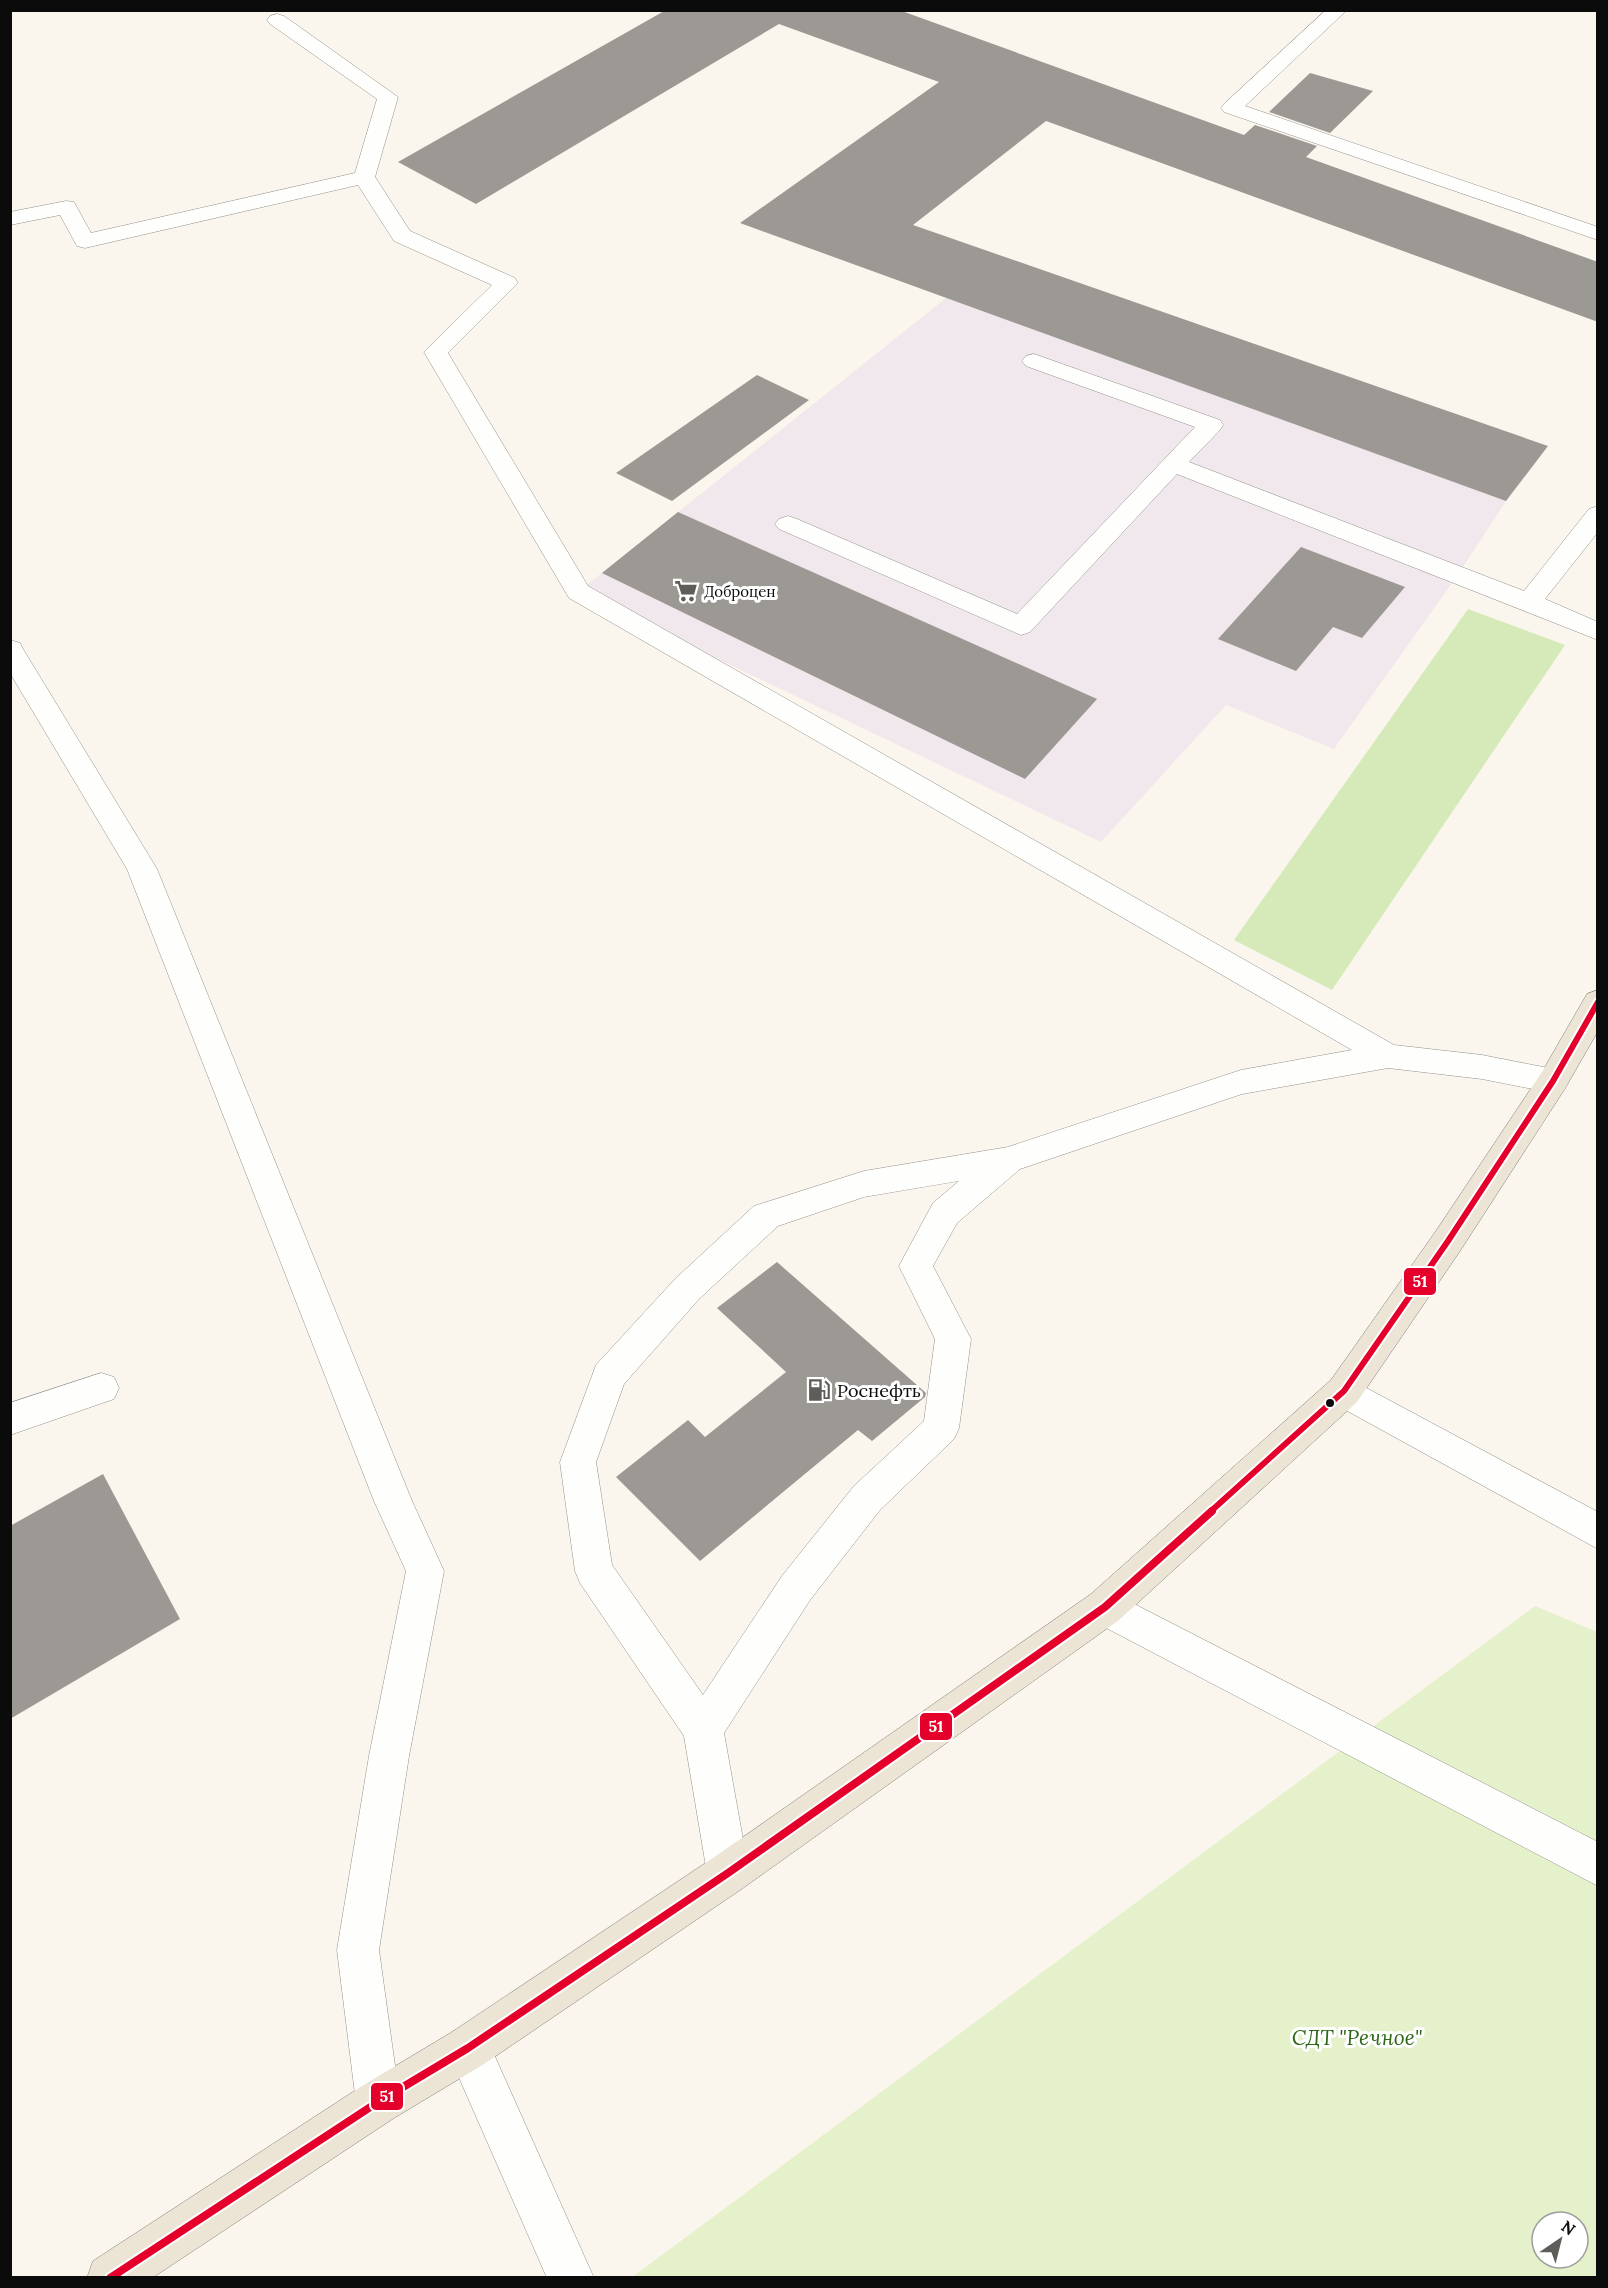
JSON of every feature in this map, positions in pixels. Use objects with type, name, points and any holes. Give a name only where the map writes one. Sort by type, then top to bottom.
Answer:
[{"type":"main road","points":[[110,2277],[378,2102],[468,2048],[728,1873],[1105,1607],[1344,1391],[1448,1241],[1553,1081],[1598,1002]]},
{"type":"street","points":[[1338,10],[1231,108],[1598,234]]},
{"type":"street","points":[[277,20],[388,97],[364,177],[402,236],[507,283],[436,352],[578,592],[1388,1056]]},
{"type":"street","points":[[10,219],[66,207],[85,241],[364,177]]},
{"type":"street","points":[[788,524],[1021,626],[1211,425],[1034,361]]},
{"type":"street","points":[[1173,465],[1529,602],[1598,632]]},
{"type":"street","points":[[1529,602],[1598,514]]},
{"type":"street","points":[[10,650],[142,869],[393,1501],[425,1571],[389,1756],[358,1950],[378,2102]]},
{"type":"street","points":[[728,1873],[703,1729],[594,1571],[578,1462],[609,1376],[687,1289],[766,1216],[864,1184],[1008,1160],[1241,1082],[1388,1056],[1482,1067],[1553,1081]]},
{"type":"street","points":[[703,1729],[796,1588],[867,1498],[941,1428],[953,1339],[916,1266],[945,1213],[1008,1160]]},
{"type":"street","points":[[10,1419],[101,1388]]},
{"type":"street","points":[[1344,1391],[1598,1532]]},
{"type":"street","points":[[1105,1607],[1598,1865]]},
{"type":"street","points":[[468,2048],[571,2277]]},
{"type":"shaded area","points":[[966,282],[1522,477],[1457,576],[1334,749],[1226,705],[1101,842],[578,592]]},
{"type":"green space","points":[[1468,609],[1565,645],[1332,990],[1234,940]]},
{"type":"green space","name":"СДТ \"Речное\"","points":[[1535,1606],[1597,1632],[1597,2277],[631,2278]]},
{"type":"building","points":[[666,10],[899,10],[1244,135],[1255,125],[1317,146],[1306,157],[1598,262],[1598,322],[1046,121],[913,225],[1548,446],[1506,501],[740,223],[939,82],[779,24],[476,204],[398,162]]},
{"type":"building","points":[[1310,73],[1373,91],[1330,133],[1269,112]]},
{"type":"building","points":[[757,375],[809,400],[672,501],[616,473]]},
{"type":"building","points":[[678,512],[1097,699],[1025,779],[602,573]]},
{"type":"building","points":[[1301,547],[1405,587],[1362,638],[1333,627],[1296,671],[1218,639]]},
{"type":"building","points":[[777,1262],[926,1393],[925,1397],[872,1441],[858,1430],[700,1561],[616,1477],[688,1420],[705,1437],[786,1372],[717,1308]]},
{"type":"building","points":[[103,1474],[180,1619],[10,1719],[10,1526]]},
{"type":"transit line","name":"51","points":[[110,2278],[378,2102],[468,2048],[728,1873],[1105,1607],[1344,1391],[1448,1241],[1553,1081],[1598,1002]]},
{"type":"place","name":"Доброцен","points":[[686,591]]},
{"type":"place","name":"Роснефть","points":[[819,1390]]}]
